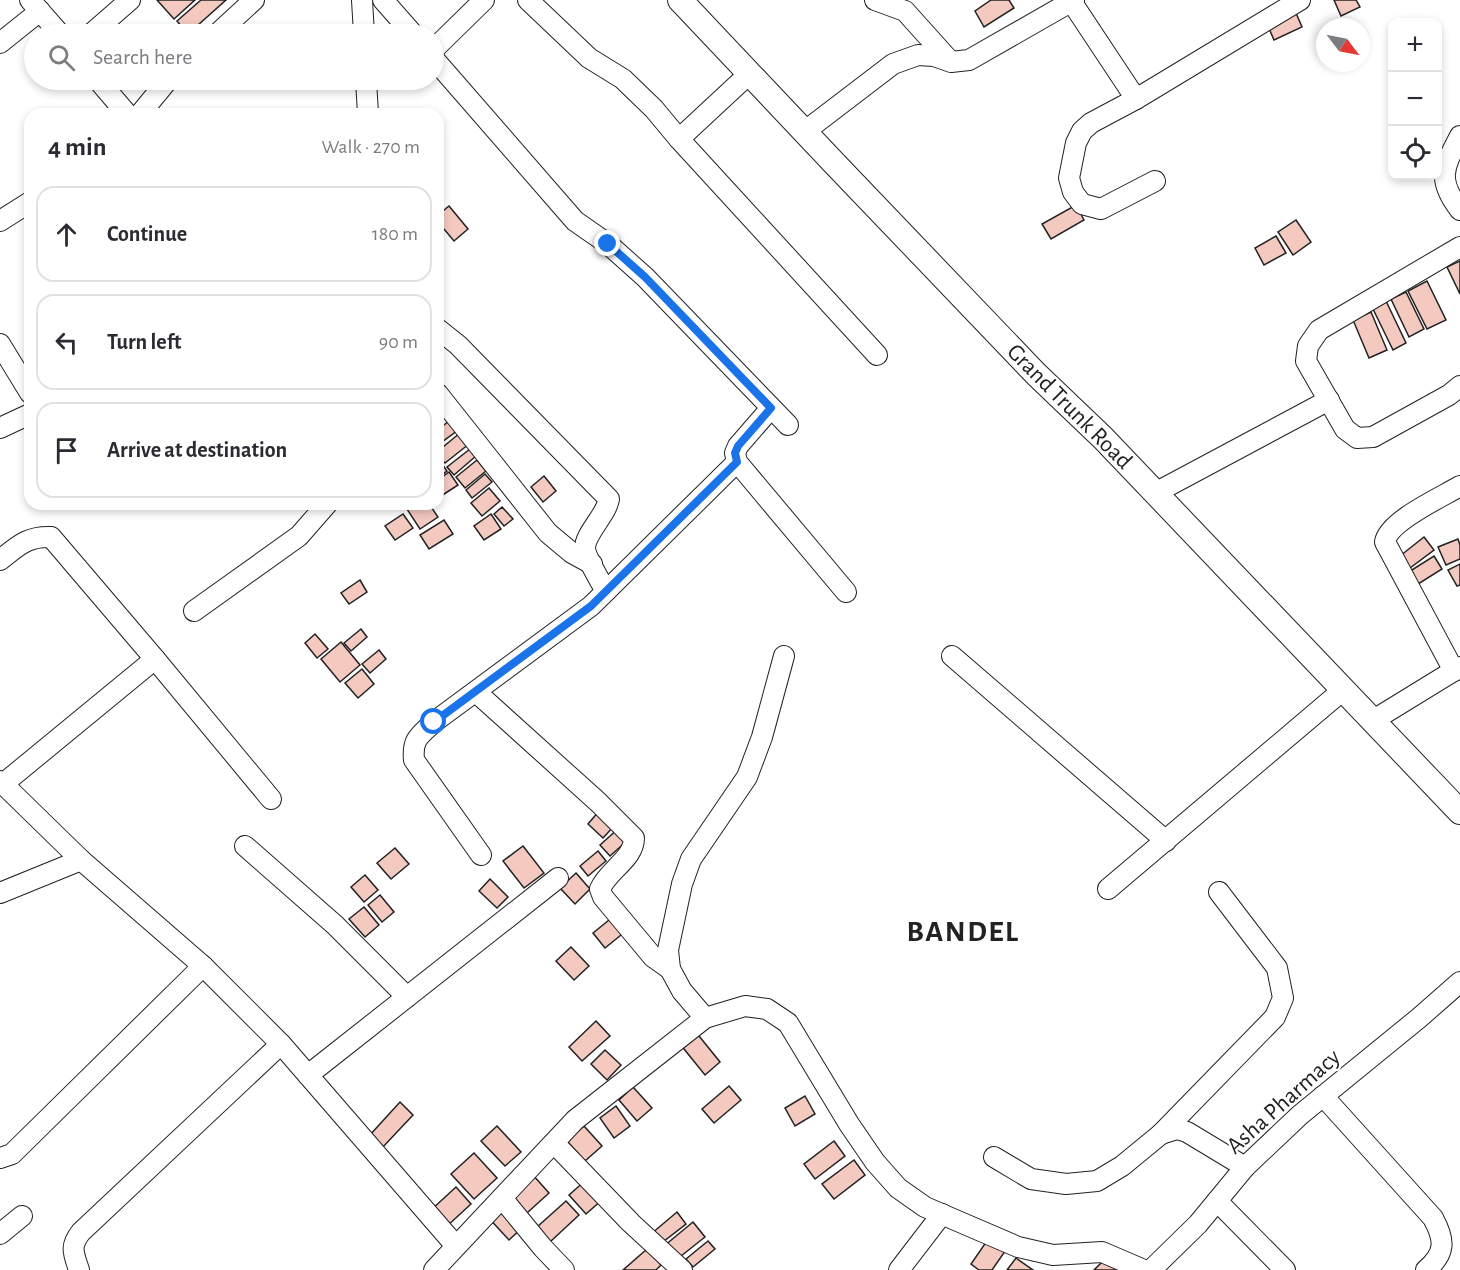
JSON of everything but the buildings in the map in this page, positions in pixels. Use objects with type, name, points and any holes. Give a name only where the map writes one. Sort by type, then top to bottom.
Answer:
[{"type":"main road","name":"Grand Trunk Road","points":[[680,0],[1036,374],[1155,493],[1460,812]]},
{"type":"street","points":[[102,24],[130,0]]},
{"type":"street","points":[[228,24],[254,0]]},
{"type":"street","points":[[362,0],[363,24]]},
{"type":"street","points":[[383,0],[404,24]]},
{"type":"street","points":[[444,39],[484,0]]},
{"type":"street","points":[[528,0],[589,58],[623,79],[654,109],[678,139],[877,355]]},
{"type":"street","points":[[874,0],[905,11],[951,62]]},
{"type":"street","points":[[1155,181],[1101,209],[1082,204],[1073,192],[1069,178],[1076,143],[1082,131],[1091,123],[1136,99],[1273,8],[1300,0]]},
{"type":"street","points":[[804,132],[893,64],[918,55],[934,56],[951,62],[969,60],[1072,1],[1136,99]]},
{"type":"street","points":[[0,43],[35,5],[51,24]]},
{"type":"street","points":[[444,70],[575,221],[608,244],[645,277],[788,425]]},
{"type":"street","points":[[678,139],[750,74]]},
{"type":"street","points":[[107,90],[122,108]]},
{"type":"street","points":[[145,108],[160,90]]},
{"type":"street","points":[[367,90],[368,108]]},
{"type":"street","points":[[1460,136],[1446,163],[1444,174],[1449,195],[1460,210]]},
{"type":"street","points":[[0,220],[24,206]]},
{"type":"street","points":[[1460,247],[1319,330],[1308,345],[1306,361],[1345,429],[1357,438],[1373,437],[1449,395],[1460,386]]},
{"type":"street","points":[[444,334],[458,345],[609,499],[607,509],[588,538],[585,549],[606,591]]},
{"type":"street","points":[[0,344],[24,383]]},
{"type":"street","points":[[1155,493],[1329,400]]},
{"type":"street","points":[[444,402],[548,532],[572,553],[592,564]]},
{"type":"street","points":[[771,408],[738,446],[735,453],[737,462],[846,592]]},
{"type":"street","points":[[0,428],[24,417]]},
{"type":"street","points":[[481,855],[414,760],[412,747],[415,740],[434,722],[591,606],[737,462]]},
{"type":"street","points":[[1372,721],[1457,669],[1385,542],[1386,534],[1396,525],[1460,486]]},
{"type":"street","points":[[194,611],[299,536],[322,510]]},
{"type":"street","points":[[0,560],[21,543],[36,536],[51,537],[271,799]]},
{"type":"street","points":[[705,1018],[682,991],[670,969],[668,950],[682,884],[691,859],[747,777],[762,737],[784,656]]},
{"type":"street","points":[[952,657],[1166,841]]},
{"type":"street","points":[[155,659],[2,783],[81,860],[203,966],[281,1044],[308,1075],[448,1261],[502,1198],[575,1120],[705,1018],[745,1006],[767,1009],[788,1023],[849,1124],[875,1162],[898,1188],[925,1207],[1018,1247],[1053,1255],[1102,1252],[1144,1270]]},
{"type":"street","points":[[1108,890],[1343,690]]},
{"type":"street","points":[[476,692],[598,802],[634,838],[634,845],[629,853],[603,880],[600,889],[603,897],[653,957],[670,969]]},
{"type":"street","points":[[245,846],[335,925],[407,997]]},
{"type":"street","points":[[0,893],[81,860]]},
{"type":"street","points":[[308,1075],[558,878]]},
{"type":"street","points":[[994,1157],[1031,1179],[1066,1184],[1097,1180],[1122,1166],[1161,1134],[1275,1017],[1283,998],[1278,968],[1219,892]]},
{"type":"street","points":[[0,1158],[12,1154],[203,966]]},
{"type":"street","name":"Asha Pharmacy","points":[[1151,1270],[1198,1224],[1245,1167],[1300,1114],[1459,985]]},
{"type":"street","points":[[79,1270],[73,1252],[74,1240],[81,1232],[281,1044]]},
{"type":"street","points":[[1323,1096],[1433,1218],[1442,1234],[1442,1247],[1434,1263],[1426,1270]]},
{"type":"street","points":[[1161,1134],[1177,1129],[1187,1132],[1245,1167]]},
{"type":"street","points":[[554,1143],[631,1223],[682,1270]]},
{"type":"street","points":[[502,1198],[564,1270]]},
{"type":"street","points":[[1216,1201],[1285,1270]]},
{"type":"street","points":[[899,1270],[942,1214]]},
{"type":"street","points":[[0,1234],[22,1216]]},
{"type":"district","name":"BANDEL","points":[[963,931]]},
{"type":"route","points":[[434,722],[591,606],[737,462],[735,453],[738,446],[771,408],[645,277],[608,244]]}]
